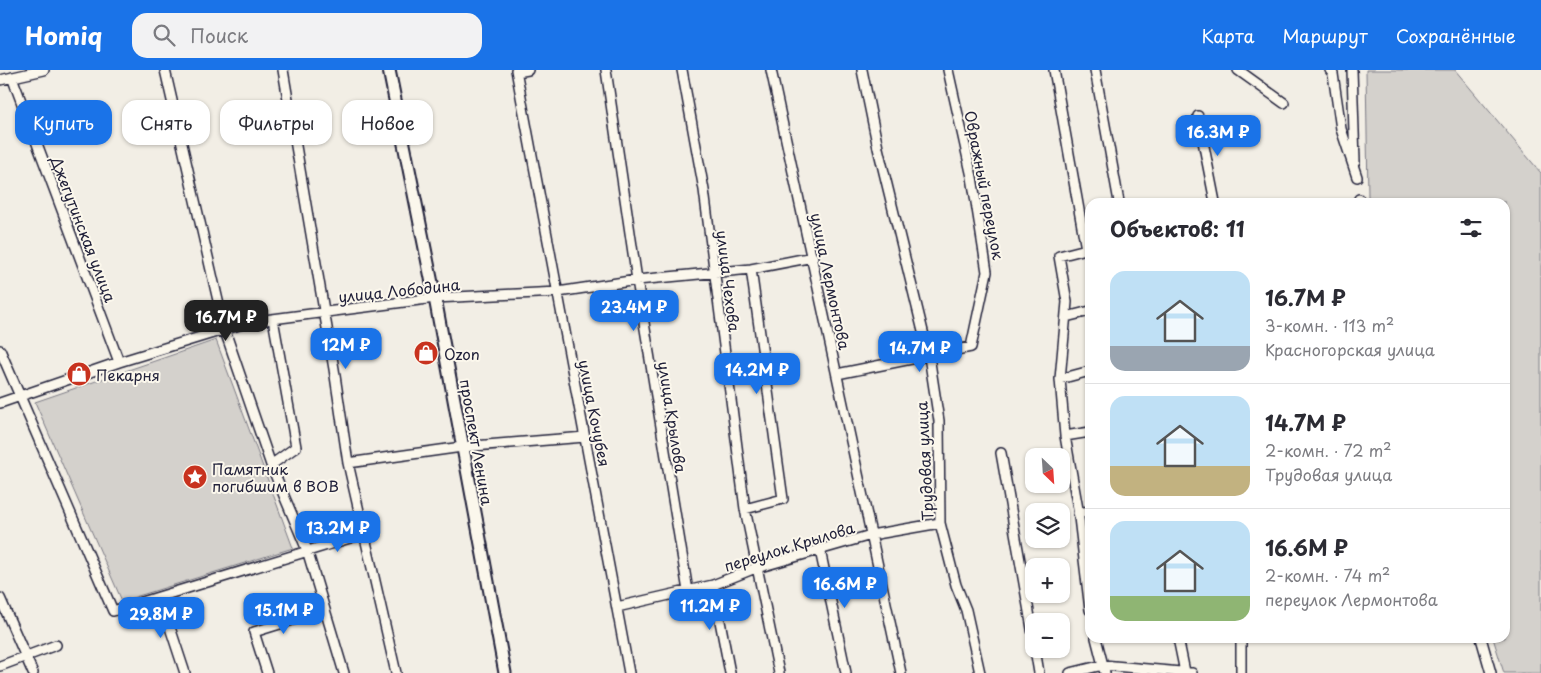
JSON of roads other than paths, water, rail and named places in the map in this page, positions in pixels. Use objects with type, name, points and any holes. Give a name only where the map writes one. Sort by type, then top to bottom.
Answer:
[{"type":"main road","name":"проспект Ленина","points":[[389,70],[435,298],[505,673]]},
{"type":"street","points":[[0,80],[44,70]]},
{"type":"street","points":[[164,70],[224,330],[271,465],[306,550],[344,673]]},
{"type":"street","points":[[282,70],[348,463],[396,673]]},
{"type":"street","points":[[516,71],[528,70]]},
{"type":"street","name":"улица Крылова","points":[[606,70],[637,280],[688,591]]},
{"type":"street","name":"улица Чехова","points":[[682,70],[704,190],[745,509],[778,673]]},
{"type":"street","name":"улица Лермонтова","points":[[771,70],[813,257],[836,374],[901,673]]},
{"type":"street","name":"Трудовая улица","points":[[862,70],[878,148],[929,356],[939,421],[940,523],[956,585],[966,610],[980,673]]},
{"type":"street","name":"Овражный переулок","points":[[836,374],[971,347],[987,272],[972,177],[948,70]]},
{"type":"street","points":[[1054,70],[1085,233]]},
{"type":"street","points":[[1094,70],[1119,198]]},
{"type":"street","points":[[1238,70],[1284,103]]},
{"type":"street","points":[[1330,70],[1333,74],[1341,129],[1357,177],[1353,134],[1352,70]]},
{"type":"street","name":"улица Кочубея","points":[[516,71],[629,673]]},
{"type":"street","name":"Джегутинская улица","points":[[12,77],[119,362]]},
{"type":"street","points":[[1198,116],[1214,198]]},
{"type":"street","points":[[1085,250],[1059,256],[1067,302],[1060,379],[1065,436],[1085,570]]},
{"type":"street","name":"улица Лободина","points":[[0,403],[119,362],[249,322],[435,298],[558,292],[637,280],[752,269],[813,257]]},
{"type":"street","points":[[745,509],[783,499],[752,269]]},
{"type":"street","points":[[1066,317],[1085,312]]},
{"type":"street","points":[[271,465],[296,447],[273,319]]},
{"type":"street","points":[[0,350],[18,397],[113,611],[363,534]]},
{"type":"street","points":[[1060,379],[1085,373]]},
{"type":"street","points":[[1065,436],[1085,433]]},
{"type":"street","points":[[348,463],[462,447],[585,437]]},
{"type":"street","points":[[1002,454],[1029,613]]},
{"type":"street","points":[[1078,513],[1085,512]]},
{"type":"street","name":"переулок Крылова","points":[[617,608],[713,585],[757,568],[871,535],[940,523]]},
{"type":"street","points":[[820,550],[846,673]]},
{"type":"street","points":[[713,585],[730,673]]},
{"type":"street","points":[[160,597],[185,673]]},
{"type":"street","points":[[0,598],[33,673]]},
{"type":"street","points":[[267,673],[254,632],[325,610]]},
{"type":"street","points":[[1097,643],[1104,669]]},
{"type":"street","points":[[1179,643],[1185,672]]},
{"type":"street","points":[[1241,643],[1241,673]]},
{"type":"street","points":[[1482,643],[1491,673]]},
{"type":"street","points":[[0,666],[56,645]]},
{"type":"street","points":[[1037,658],[1040,673]]},
{"type":"street","points":[[1070,673],[1104,669],[1192,673]]},
{"type":"place","name":"Ozon","points":[[426,353]]},
{"type":"place","name":"Пекарня","points":[[79,374]]},
{"type":"place","name":"Памятник погибшим в ВОВ","points":[[195,477]]}]
